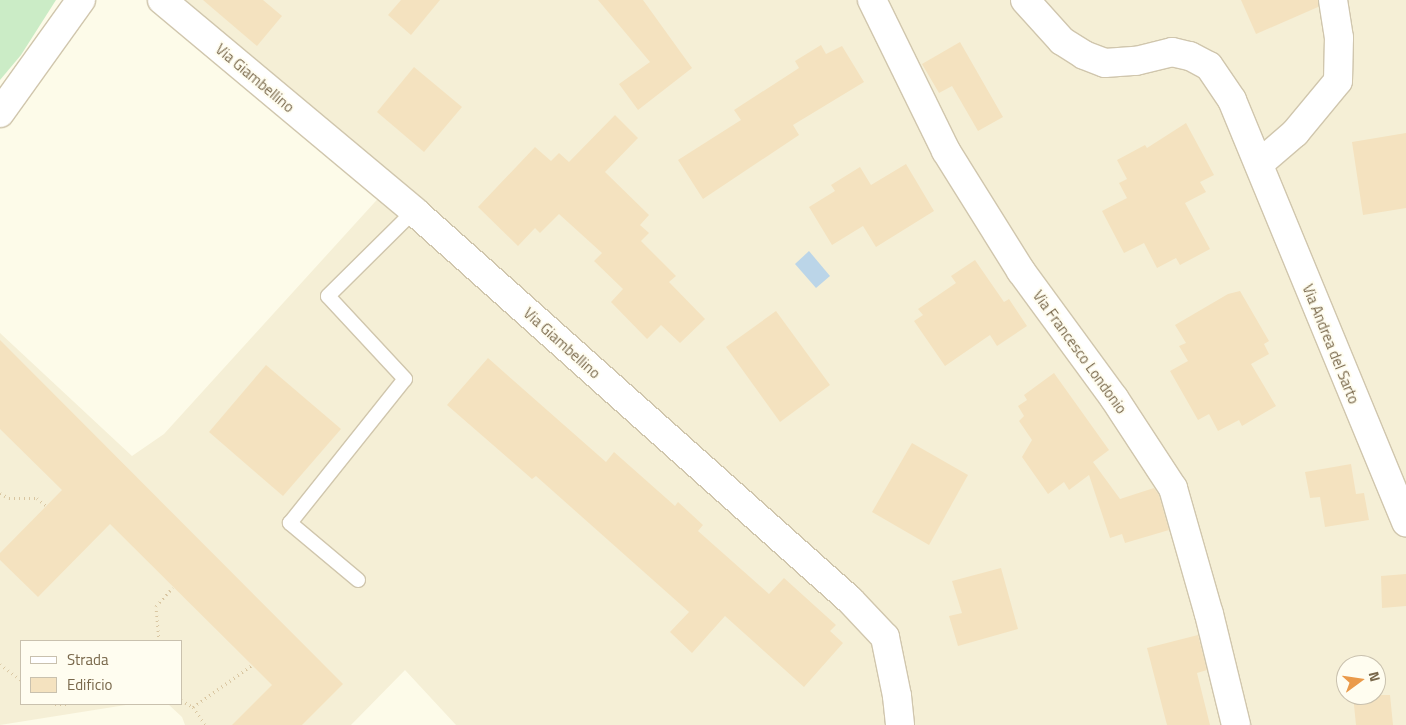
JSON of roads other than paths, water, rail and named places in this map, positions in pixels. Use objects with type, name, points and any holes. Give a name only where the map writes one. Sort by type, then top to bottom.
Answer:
[{"type":"street","points":[[0,113],[81,0]]},
{"type":"street","name":"Via Giambellino","points":[[162,0],[414,211],[850,600],[885,637],[897,696],[900,725]]},
{"type":"street","name":"Via Francesco Londonio","points":[[872,0],[946,150],[1021,271],[1114,398],[1173,488],[1210,614],[1236,725]]},
{"type":"street","name":"Via Andrea del Sarto","points":[[1025,0],[1062,41],[1084,55],[1105,64],[1136,61],[1172,52],[1190,56],[1209,66],[1232,100],[1406,523]]},
{"type":"street","points":[[1259,164],[1295,133],[1338,82],[1339,38],[1333,0]]},
{"type":"lane","points":[[358,580],[290,523],[405,379],[328,296],[414,211]]},
{"type":"water","points":[[809,251],[830,276],[816,288],[795,264]]}]
